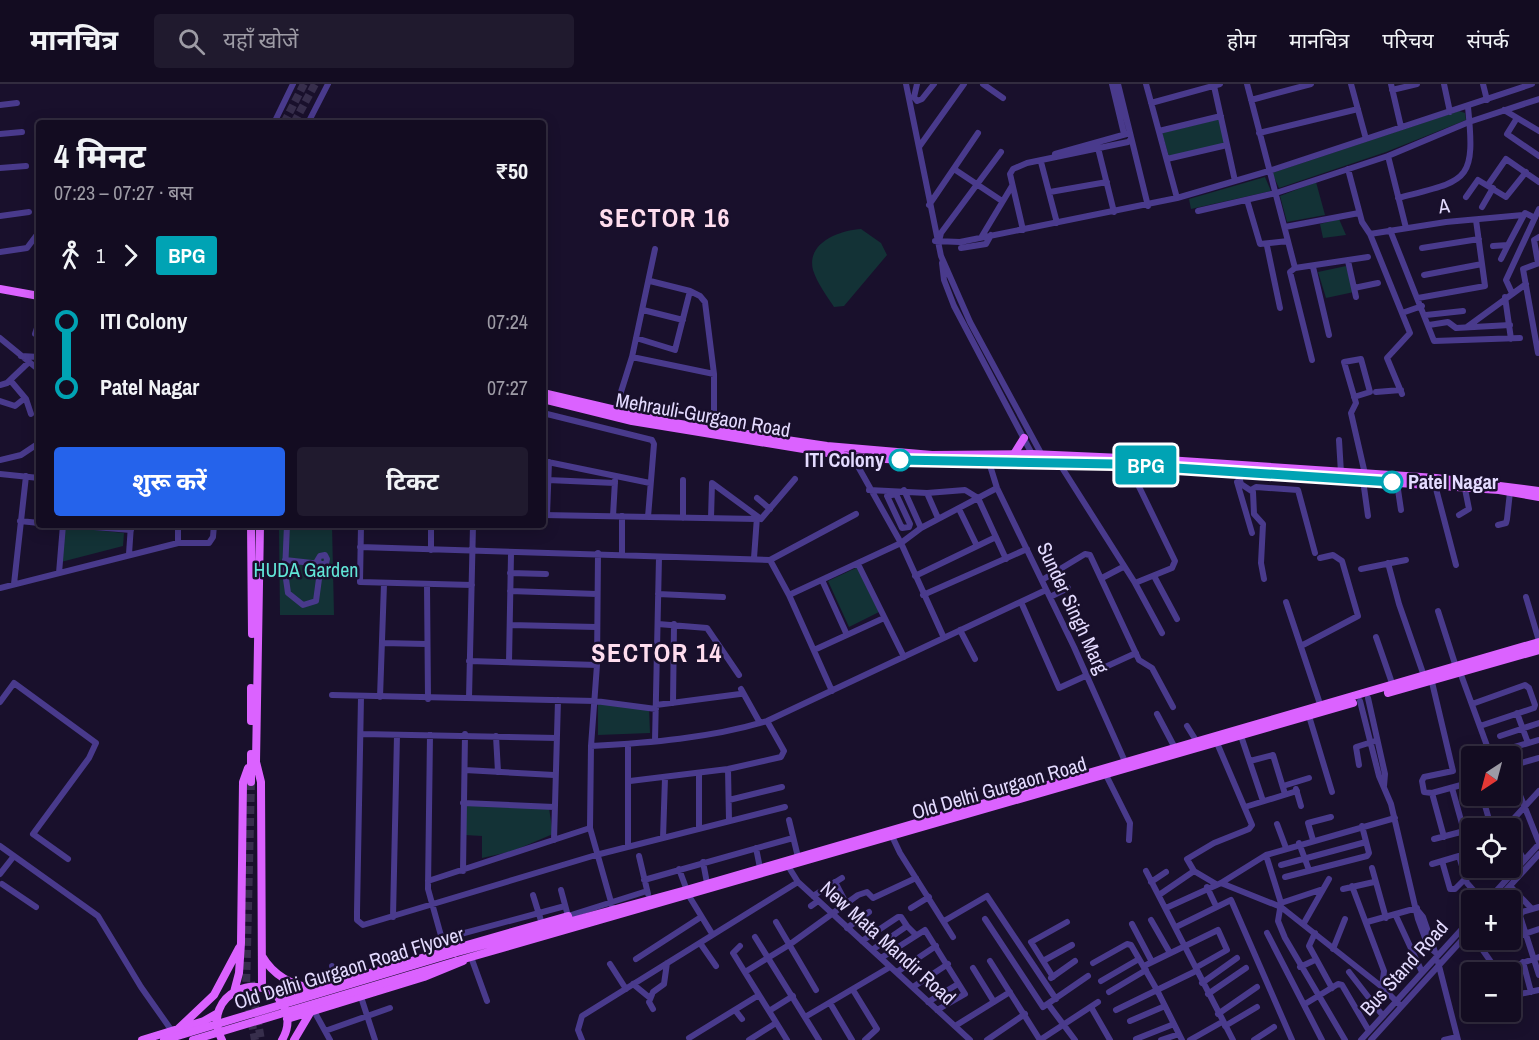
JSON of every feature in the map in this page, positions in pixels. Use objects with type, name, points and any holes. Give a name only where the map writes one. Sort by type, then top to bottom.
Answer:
[{"type":"main road","points":[[0,287],[36,295]]},
{"type":"main road","points":[[0,287],[36,295]]},
{"type":"main road","name":"Mehrauli-Gurgaon Road","points":[[546,397],[661,424],[852,457],[1044,458],[1234,471],[1341,473],[1364,477]]},
{"type":"main road","name":"Mehrauli-Gurgaon Road","points":[[714,433],[849,448],[988,459],[1014,454],[1033,458]]},
{"type":"main road","points":[[1014,454],[1024,438]]},
{"type":"main road","name":"Mehrauli-Gurgaon Road","points":[[1044,458],[1059,463],[1128,464],[1490,483],[1539,491]]},
{"type":"main road","name":"Mehrauli-Gurgaon Road","points":[[1387,479],[1397,483],[1539,496]]},
{"type":"main road","points":[[251,528],[253,782]]},
{"type":"main road","points":[[260,528],[253,762],[261,782],[262,988]]},
{"type":"main road","name":"Old Delhi Gurgaon Road","points":[[570,923],[788,866],[891,833],[1126,765],[1217,743],[1240,732],[1321,706],[1537,645]]},
{"type":"main road","name":"Old Delhi Gurgaon Road","points":[[989,805],[1106,775],[1126,765],[1175,748],[1309,716],[1428,677]]},
{"type":"main road","points":[[234,992],[239,973],[241,943],[243,782],[253,762]]},
{"type":"main road","name":"Old Delhi Gurgaon Road","points":[[469,958],[612,906],[688,893],[707,883],[798,857],[837,850]]},
{"type":"main road","points":[[279,999],[445,950],[570,923]]},
{"type":"main road","name":"Old Delhi Gurgaon Road Flyover","points":[[193,1040],[543,927]]},
{"type":"main road","points":[[175,1030],[214,995],[241,943]]},
{"type":"main road","points":[[262,955],[272,969],[291,982],[319,988]]},
{"type":"main road","name":"Old Delhi Gurgaon Road Flyover","points":[[164,1040],[455,957],[469,958]]},
{"type":"main road","points":[[287,1019],[446,969],[469,958]]},
{"type":"main road","points":[[222,1040],[218,1030],[218,1013],[226,998],[248,987],[262,988],[279,999],[287,1019],[282,1040]]},
{"type":"main road","points":[[294,1040],[300,1026],[313,1012]]},
{"type":"main road","points":[[142,1040],[204,1021],[218,1013]]},
{"type":"street","points":[[275,120],[293,84]]},
{"type":"street","points":[[310,120],[328,84]]},
{"type":"street","points":[[906,84],[944,280],[954,306],[1033,458]]},
{"type":"street","points":[[917,84],[914,97],[917,101],[922,99],[934,84]]},
{"type":"street","points":[[919,148],[964,84]]},
{"type":"street","points":[[983,84],[1003,98]]},
{"type":"street","points":[[1112,84],[1148,206]]},
{"type":"street","points":[[1023,230],[1012,186],[1011,171],[1027,163],[1128,142],[1118,84]]},
{"type":"street","points":[[1146,84],[1177,198]]},
{"type":"street","points":[[1247,84],[1295,268]]},
{"type":"street","points":[[1277,84],[1279,92]]},
{"type":"street","points":[[1251,100],[1311,84]]},
{"type":"street","points":[[1351,84],[1366,139]]},
{"type":"street","points":[[1401,128],[1391,87],[1417,84]]},
{"type":"street","points":[[1444,84],[1450,112]]},
{"type":"street","points":[[1483,84],[1487,100]]},
{"type":"street","points":[[937,241],[955,243],[1148,206],[1269,171],[1468,107],[1520,86],[1532,84]]},
{"type":"street","points":[[1151,104],[1217,85],[1235,181]]},
{"type":"street","points":[[1198,211],[1276,194],[1388,156],[1469,122],[1539,99]]},
{"type":"street","points":[[0,105],[17,103]]},
{"type":"street","points":[[1398,198],[1452,184],[1462,177],[1470,155],[1468,107]]},
{"type":"street","points":[[1259,134],[1358,109]]},
{"type":"street","points":[[1504,110],[1539,131]]},
{"type":"street","points":[[1160,131],[1221,116]]},
{"type":"street","points":[[1517,118],[1508,134],[1539,156]]},
{"type":"street","points":[[0,134],[22,132]]},
{"type":"street","points":[[929,205],[978,133]]},
{"type":"street","points":[[1038,162],[1039,159],[1128,136]]},
{"type":"street","points":[[1167,159],[1227,145]]},
{"type":"street","points":[[1098,148],[1114,212]]},
{"type":"street","points":[[937,241],[975,185],[1001,152]]},
{"type":"street","points":[[1388,156],[1406,228]]},
{"type":"street","points":[[1482,207],[1490,186],[1506,159],[1539,182]]},
{"type":"street","points":[[1038,162],[1050,192],[1057,223]]},
{"type":"street","points":[[0,168],[26,166]]},
{"type":"street","points":[[954,169],[1002,201]]},
{"type":"street","points":[[1348,169],[1359,213],[1370,234],[1410,333],[1387,358],[1401,392],[1376,392]]},
{"type":"street","points":[[1466,197],[1477,181],[1490,186],[1506,197],[1526,172]]},
{"type":"street","points":[[1050,192],[1107,182]]},
{"type":"street","points":[[982,236],[1012,186]]},
{"type":"street","points":[[1247,200],[1258,242],[1266,246],[1288,241]]},
{"type":"street","points":[[1512,293],[1506,280],[1539,209]]},
{"type":"street","points":[[0,216],[29,212]]},
{"type":"street","points":[[1285,227],[1359,213]]},
{"type":"street","points":[[1501,259],[1523,215],[1525,213],[1535,218]]},
{"type":"street","name":"A","points":[[1370,234],[1523,215]]},
{"type":"street","points":[[1418,298],[1482,289],[1485,283],[1476,220]]},
{"type":"street","points":[[1390,230],[1426,315],[1434,340],[1438,342],[1520,338]]},
{"type":"street","points":[[961,248],[986,244],[991,235]]},
{"type":"street","points":[[0,252],[27,248],[36,236]]},
{"type":"street","points":[[1538,353],[1523,268],[1539,263],[1534,240],[1539,237]]},
{"type":"street","points":[[1422,248],[1479,239]]},
{"type":"street","points":[[1493,246],[1508,245]]},
{"type":"street","points":[[1266,246],[1280,308]]},
{"type":"street","points":[[614,414],[632,357],[655,249]]},
{"type":"street","points":[[941,256],[970,322],[1044,458]]},
{"type":"street","points":[[1312,360],[1290,272],[1295,268],[1314,267],[1368,257]]},
{"type":"street","points":[[1348,261],[1356,297]]},
{"type":"street","points":[[1424,275],[1482,264]]},
{"type":"street","points":[[1314,267],[1329,335]]},
{"type":"street","points":[[650,281],[690,291],[705,302],[714,374],[714,433]]},
{"type":"street","points":[[1353,288],[1378,283]]},
{"type":"street","points":[[1466,328],[1505,297],[1526,284]]},
{"type":"street","points":[[673,366],[690,291]]},
{"type":"street","points":[[1505,297],[1511,339]]},
{"type":"street","points":[[1402,314],[1422,306]]},
{"type":"street","points":[[643,310],[683,320]]},
{"type":"street","points":[[1426,315],[1463,311]]},
{"type":"street","points":[[1429,325],[1448,322],[1455,328],[1466,328],[1510,325]]},
{"type":"street","points":[[0,338],[36,368]]},
{"type":"street","points":[[636,338],[675,350]]},
{"type":"street","points":[[21,356],[36,357]]},
{"type":"street","points":[[632,357],[714,374]]},
{"type":"street","points":[[1354,397],[1370,392],[1361,359],[1344,362],[1356,405],[1351,413],[1364,477],[1368,516]]},
{"type":"street","points":[[0,385],[10,380],[29,362]]},
{"type":"street","points":[[10,380],[25,398],[31,414]]},
{"type":"street","points":[[0,401],[15,406],[25,398]]},
{"type":"street","points":[[546,413],[648,437],[654,444],[648,517]]},
{"type":"street","points":[[1339,440],[1341,473]]},
{"type":"street","points":[[0,460],[21,456],[36,445]]},
{"type":"street","points":[[849,448],[869,490],[901,543],[944,638]]},
{"type":"street","name":"Sunder Singh Marg","points":[[988,459],[997,488],[1050,597],[1126,765]]},
{"type":"street","points":[[546,503],[548,480],[546,461],[650,483]]},
{"type":"street","points":[[1059,463],[1135,583],[1162,633]]},
{"type":"street","points":[[1128,464],[1175,561],[1172,568],[1135,583]]},
{"type":"street","points":[[1234,471],[1241,484],[1251,490]]},
{"type":"street","points":[[1234,471],[1252,533]]},
{"type":"street","points":[[0,474],[36,478]]},
{"type":"street","points":[[14,584],[26,476]]},
{"type":"street","points":[[614,516],[615,476]]},
{"type":"street","points":[[546,515],[762,519],[795,479]]},
{"type":"street","points":[[548,480],[615,483]]},
{"type":"street","points":[[683,480],[683,518]]},
{"type":"street","points":[[711,518],[711,484],[713,483],[757,518]]},
{"type":"street","points":[[1397,483],[1401,510]]},
{"type":"street","points":[[1435,485],[1456,565]]},
{"type":"street","points":[[1251,490],[1256,487],[1300,492],[1318,555],[1333,555],[1342,561],[1358,615],[1352,621],[1301,646]]},
{"type":"street","points":[[789,595],[901,543],[938,518],[997,488]]},
{"type":"street","points":[[1459,514],[1470,509],[1465,489]]},
{"type":"street","points":[[869,490],[886,495],[896,494],[913,536]]},
{"type":"street","points":[[878,504],[886,495],[904,490],[927,493],[962,490],[978,498],[1006,559]]},
{"type":"street","points":[[904,490],[921,528]]},
{"type":"street","points":[[1251,490],[1254,514],[1265,530],[1261,563],[1264,579]]},
{"type":"street","points":[[1498,525],[1506,523],[1508,519],[1510,492]]},
{"type":"street","points":[[927,493],[938,518]]},
{"type":"street","points":[[757,498],[770,509]]},
{"type":"street","points":[[959,509],[977,546]]},
{"type":"street","points":[[360,547],[511,554],[598,553],[770,560],[856,514]]},
{"type":"street","points":[[622,516],[622,555]]},
{"type":"street","points":[[754,558],[757,518]]},
{"type":"street","points":[[20,521],[36,523]]},
{"type":"street","points":[[59,573],[63,528]]},
{"type":"street","points":[[129,554],[131,528]]},
{"type":"street","points":[[178,528],[178,543]]},
{"type":"street","points":[[0,588],[178,543],[211,542],[213,528]]},
{"type":"street","points":[[285,560],[321,564],[316,601],[303,605],[288,593],[285,560],[287,528]]},
{"type":"street","points":[[361,528],[360,582],[472,585]]},
{"type":"street","points":[[431,528],[431,550]]},
{"type":"street","points":[[469,698],[473,528]]},
{"type":"street","points":[[915,576],[996,537]]},
{"type":"street","points":[[923,595],[1027,549]]},
{"type":"street","points":[[598,553],[597,665],[591,746],[590,828],[612,906],[647,891]]},
{"type":"street","points":[[509,662],[511,554]]},
{"type":"street","points":[[1042,580],[1085,554],[1090,555],[1139,660],[1152,668],[1173,707]]},
{"type":"street","points":[[655,741],[659,557]]},
{"type":"street","points":[[770,560],[789,595],[832,691]]},
{"type":"street","points":[[1360,569],[1406,560]]},
{"type":"street","points":[[858,564],[904,657]]},
{"type":"street","points":[[1388,564],[1399,604],[1428,677],[1452,771],[1422,779],[1424,792],[1432,793],[1461,785]]},
{"type":"street","points":[[1102,578],[1123,567]]},
{"type":"street","points":[[510,573],[546,574]]},
{"type":"street","points":[[1154,576],[1177,619]]},
{"type":"street","points":[[822,580],[847,635]]},
{"type":"street","points":[[380,697],[384,584]]},
{"type":"street","points":[[427,585],[428,699]]},
{"type":"street","points":[[1050,597],[1068,588]]},
{"type":"street","points":[[591,746],[628,744],[733,731],[764,722],[1046,590]]},
{"type":"street","points":[[510,591],[597,594]]},
{"type":"street","points":[[658,594],[723,597]]},
{"type":"street","points":[[1526,597],[1537,645]]},
{"type":"street","points":[[1021,602],[1059,688],[1136,653]]},
{"type":"street","points":[[1286,602],[1321,706]]},
{"type":"street","points":[[1438,611],[1492,755],[1539,740]]},
{"type":"street","points":[[814,650],[884,618]]},
{"type":"street","points":[[658,624],[707,628],[739,675]]},
{"type":"street","points":[[672,703],[674,624]]},
{"type":"street","points":[[510,625],[596,627]]},
{"type":"street","points":[[960,630],[975,659]]},
{"type":"street","points":[[1376,637],[1393,686]]},
{"type":"street","points":[[382,643],[427,644]]},
{"type":"street","points":[[469,661],[597,665]]},
{"type":"street","points":[[1,698],[14,683],[96,743],[95,749],[33,834],[68,860]]},
{"type":"street","points":[[1472,704],[1527,686],[1535,706],[1480,726]]},
{"type":"street","points":[[332,695],[428,699],[595,701],[656,707],[740,692],[764,722],[783,754],[729,769],[630,781]]},
{"type":"street","points":[[361,697],[357,920],[363,925],[596,855],[785,807]]},
{"type":"street","points":[[1364,699],[1385,774],[1384,786],[1395,818],[1428,946],[1437,957],[1457,1039],[1444,1040]]},
{"type":"street","points":[[554,840],[554,775],[558,700]]},
{"type":"street","points":[[1517,713],[1528,743]]},
{"type":"street","points":[[1157,714],[1175,748]]},
{"type":"street","points":[[1309,716],[1332,792]]},
{"type":"street","points":[[1500,736],[1539,723]]},
{"type":"street","points":[[1187,726],[1197,742]]},
{"type":"street","points":[[1240,732],[1263,801]]},
{"type":"street","points":[[362,734],[465,734],[557,738]]},
{"type":"street","points":[[463,871],[465,734]]},
{"type":"street","points":[[393,917],[397,735]]},
{"type":"street","points":[[430,735],[428,881],[431,905],[445,950]]},
{"type":"street","points":[[496,736],[498,772]]},
{"type":"street","points":[[1359,765],[1356,747],[1375,741]]},
{"type":"street","points":[[1217,743],[1245,807],[1251,828],[1189,855],[1188,862],[1194,871],[1218,884],[1281,905],[1382,987],[1401,1006]]},
{"type":"street","points":[[628,744],[630,781],[628,847]]},
{"type":"street","points":[[1250,761],[1274,755],[1285,794]]},
{"type":"street","points":[[1521,764],[1539,758]]},
{"type":"street","points":[[729,769],[729,821]]},
{"type":"street","points":[[465,770],[554,775]]},
{"type":"street","points":[[699,773],[699,829]]},
{"type":"street","points":[[1106,775],[1130,823],[1129,840]]},
{"type":"street","points":[[663,838],[665,778]]},
{"type":"street","points":[[1282,786],[1309,778]]},
{"type":"street","points":[[1294,782],[1301,806]]},
{"type":"street","points":[[729,800],[782,787]]},
{"type":"street","points":[[1452,788],[1465,818]]},
{"type":"street","points":[[1245,807],[1297,791]]},
{"type":"street","points":[[1516,818],[1539,791]]},
{"type":"street","points":[[1432,793],[1444,837]]},
{"type":"street","points":[[1497,890],[1539,843],[1521,799]]},
{"type":"street","points":[[463,803],[554,807]]},
{"type":"street","points":[[1313,840],[1308,823],[1331,817]]},
{"type":"street","points":[[1166,908],[1207,887],[1218,884],[1266,855],[1299,843],[1395,818]]},
{"type":"street","points":[[789,820],[798,857]]},
{"type":"street","points":[[1277,824],[1286,848]]},
{"type":"street","points":[[1285,877],[1369,855],[1362,826]]},
{"type":"street","points":[[428,881],[590,828]]},
{"type":"street","points":[[1434,839],[1461,832]]},
{"type":"street","points":[[891,833],[953,937]]},
{"type":"street","points":[[644,880],[793,838]]},
{"type":"street","points":[[1299,843],[1309,870]]},
{"type":"street","points":[[1281,865],[1366,843]]},
{"type":"street","points":[[1,847],[98,916],[141,987],[175,1030]]},
{"type":"street","points":[[1350,847],[1353,860]]},
{"type":"street","points":[[756,848],[760,868]]},
{"type":"street","points":[[1266,855],[1281,905],[1278,921],[1285,938],[1317,997],[1345,1040]]},
{"type":"street","points":[[1521,855],[1524,861]]},
{"type":"street","points":[[1506,890],[1539,855]]},
{"type":"street","points":[[0,874],[14,856]]},
{"type":"street","points":[[639,856],[650,900]]},
{"type":"street","points":[[1432,864],[1459,856],[1465,879],[1472,890]]},
{"type":"street","points":[[1442,861],[1450,889],[1455,889],[1465,879]]},
{"type":"street","points":[[703,862],[707,883]]},
{"type":"street","name":"New Mata Mandir Road","points":[[788,866],[798,882],[970,1040]]},
{"type":"street","points":[[1372,868],[1374,882],[1386,918]]},
{"type":"street","points":[[679,869],[688,893],[711,932]]},
{"type":"street","points":[[1146,871],[1233,1040]]},
{"type":"street","points":[[1159,895],[1194,871]]},
{"type":"street","points":[[1151,882],[1166,872]]},
{"type":"street","points":[[811,906],[816,898],[842,878]]},
{"type":"street","points":[[745,972],[789,945],[846,903],[867,892],[873,898],[916,878]]},
{"type":"street","points":[[1304,923],[1329,879]]},
{"type":"street","points":[[582,1040],[578,1030],[579,1018],[798,882]]},
{"type":"street","points":[[835,882],[846,903]]},
{"type":"street","points":[[1343,889],[1374,882]]},
{"type":"street","points":[[2,884],[36,908]]},
{"type":"street","points":[[1352,886],[1384,971],[1382,987]]},
{"type":"street","points":[[1510,886],[1536,908],[1520,914],[1524,933],[1536,958],[1539,975]]},
{"type":"street","points":[[1207,887],[1216,906]]},
{"type":"street","points":[[1281,905],[1324,889]]},
{"type":"street","points":[[561,890],[570,923]]},
{"type":"street","points":[[533,895],[543,927]]},
{"type":"street","points":[[944,921],[986,896],[1056,999]]},
{"type":"street","points":[[911,908],[929,897]]},
{"type":"street","points":[[1176,927],[1231,900],[1292,1040]]},
{"type":"street","points":[[442,939],[565,906]]},
{"type":"street","points":[[927,913],[936,908]]},
{"type":"street","points":[[1367,922],[1418,910]]},
{"type":"street","points":[[847,928],[869,912]]},
{"type":"street","points":[[1396,916],[1422,972]]},
{"type":"street","points":[[636,959],[702,917]]},
{"type":"street","points":[[862,940],[898,917],[916,935]]},
{"type":"street","points":[[986,919],[1041,1006],[1056,999],[1088,976]]},
{"type":"street","points":[[1333,949],[1345,919]]},
{"type":"street","points":[[1151,920],[1170,952]]},
{"type":"street","points":[[776,922],[816,990]]},
{"type":"street","points":[[1053,977],[1031,942],[1067,922]]},
{"type":"street","points":[[994,932],[1006,924]]},
{"type":"street","points":[[1132,924],[1152,962]]},
{"type":"street","points":[[872,950],[907,926]]},
{"type":"street","points":[[1521,934],[1539,929]]},
{"type":"street","points":[[881,958],[925,930],[948,964],[964,994],[937,1010]]},
{"type":"street","name":"Bus Stand Road","points":[[1364,1039],[1396,1000],[1461,930]]},
{"type":"street","points":[[1108,992],[1170,952],[1219,931],[1227,950],[1158,990],[1116,1010]]},
{"type":"street","points":[[1267,933],[1322,1040]]},
{"type":"street","points":[[1315,933],[1309,944],[1332,988]]},
{"type":"street","points":[[755,937],[819,1040]]},
{"type":"street","points":[[1277,942],[1285,938]]},
{"type":"street","name":"Bus Stand Road","points":[[1371,1040],[1401,1006],[1437,957],[1461,939]]},
{"type":"street","points":[[700,943],[716,966]]},
{"type":"street","points":[[1093,963],[1113,948],[1129,944],[1158,990],[1180,1037],[1161,1040]]},
{"type":"street","points":[[1043,961],[1072,945]]},
{"type":"street","points":[[740,946],[732,952],[787,1040]]},
{"type":"street","points":[[897,972],[936,946]]},
{"type":"street","points":[[469,958],[487,1001]]},
{"type":"street","points":[[1202,983],[1237,958]]},
{"type":"street","points":[[1532,992],[1523,962],[1536,958]]},
{"type":"street","points":[[1101,981],[1139,959]]},
{"type":"street","points":[[1300,967],[1316,960]]},
{"type":"street","points":[[990,961],[1040,1040],[1098,1002]]},
{"type":"street","points":[[1045,982],[1075,962]]},
{"type":"street","points":[[653,1009],[648,1004],[650,998],[663,985],[667,963]]},
{"type":"street","points":[[610,964],[626,989]]},
{"type":"street","points":[[913,987],[948,964]]},
{"type":"street","points":[[332,966],[335,983]]},
{"type":"street","points":[[806,1017],[890,966]]},
{"type":"street","points":[[973,968],[994,1002]]},
{"type":"street","points":[[1208,994],[1245,968]]},
{"type":"street","points":[[1349,972],[1383,1016]]},
{"type":"street","points":[[633,984],[650,998]]},
{"type":"street","points":[[928,1002],[958,984]]},
{"type":"street","points":[[1305,1004],[1340,984],[1345,988],[1369,1031]]},
{"type":"street","points":[[1218,1014],[1257,987]]},
{"type":"street","points":[[853,990],[877,1029],[875,1034],[865,1040]]},
{"type":"street","points":[[1521,994],[1539,990]]},
{"type":"street","points":[[955,1026],[1010,992]]},
{"type":"street","points":[[689,1038],[759,995]]},
{"type":"street","points":[[769,1011],[792,996]]},
{"type":"street","points":[[361,997],[375,1040]]},
{"type":"street","points":[[830,1003],[852,1040]]},
{"type":"street","points":[[1048,1004],[1075,1040]]},
{"type":"street","points":[[1130,1021],[1165,1006]]},
{"type":"street","points":[[1091,1007],[1110,1040]]},
{"type":"street","points":[[1190,1040],[1257,1007]]},
{"type":"street","points":[[325,1030],[390,1008]]},
{"type":"street","points":[[735,1010],[742,1019]]},
{"type":"street","points":[[313,1012],[330,1040]]},
{"type":"street","points":[[987,1040],[1025,1014]]},
{"type":"street","points":[[749,1040],[776,1023]]},
{"type":"street","points":[[1136,1039],[1174,1024]]},
{"type":"street","points":[[1254,1040],[1274,1027]]},
{"type":"street","points":[[958,1040],[964,1034]]},
{"type":"green space","points":[[1459,111],[1465,113],[1466,120],[1386,152],[1279,188],[1272,173]]},
{"type":"green space","points":[[1220,119],[1225,143],[1169,157],[1162,133]]},
{"type":"green space","points":[[1265,177],[1271,191],[1191,209],[1189,199]]},
{"type":"green space","points":[[1316,182],[1325,215],[1287,222],[1280,196]]},
{"type":"green space","points":[[1339,219],[1346,235],[1323,238],[1320,224]]},
{"type":"green space","points":[[861,229],[881,243],[887,255],[844,306],[834,307],[820,285],[813,270],[812,260],[820,245],[827,239],[844,232]]},
{"type":"green space","points":[[1346,266],[1354,292],[1326,298],[1318,272]]},
{"type":"green space","points":[[65,528],[124,533],[123,546],[61,562]]},
{"type":"green space","name":"HUDA Garden","points":[[279,528],[332,528],[334,615],[280,615]]},
{"type":"green space","points":[[858,567],[879,612],[849,627],[828,581]]},
{"type":"green space","points":[[598,703],[649,708],[650,733],[598,735]]},
{"type":"green space","points":[[465,803],[549,808],[553,834],[513,851],[482,858],[482,836],[465,835]]},
{"type":"tunnel","points":[[286,120],[304,84]]},
{"type":"tunnel","points":[[296,120],[315,84]]},
{"type":"tunnel","points":[[251,782],[246,992],[255,1040]]},
{"type":"tunnel","points":[[251,982],[261,1040]]},
{"type":"bus line","name":"BPG","points":[[900,460],[1101,463],[1392,482]]},
{"type":"place","name":"ITI Colony","points":[[900,460]]},
{"type":"place","name":"Patel Nagar","points":[[1392,482]]},
{"type":"district","name":"SECTOR 16","points":[[665,218]]},
{"type":"district","name":"SECTOR 14","points":[[657,653]]}]
